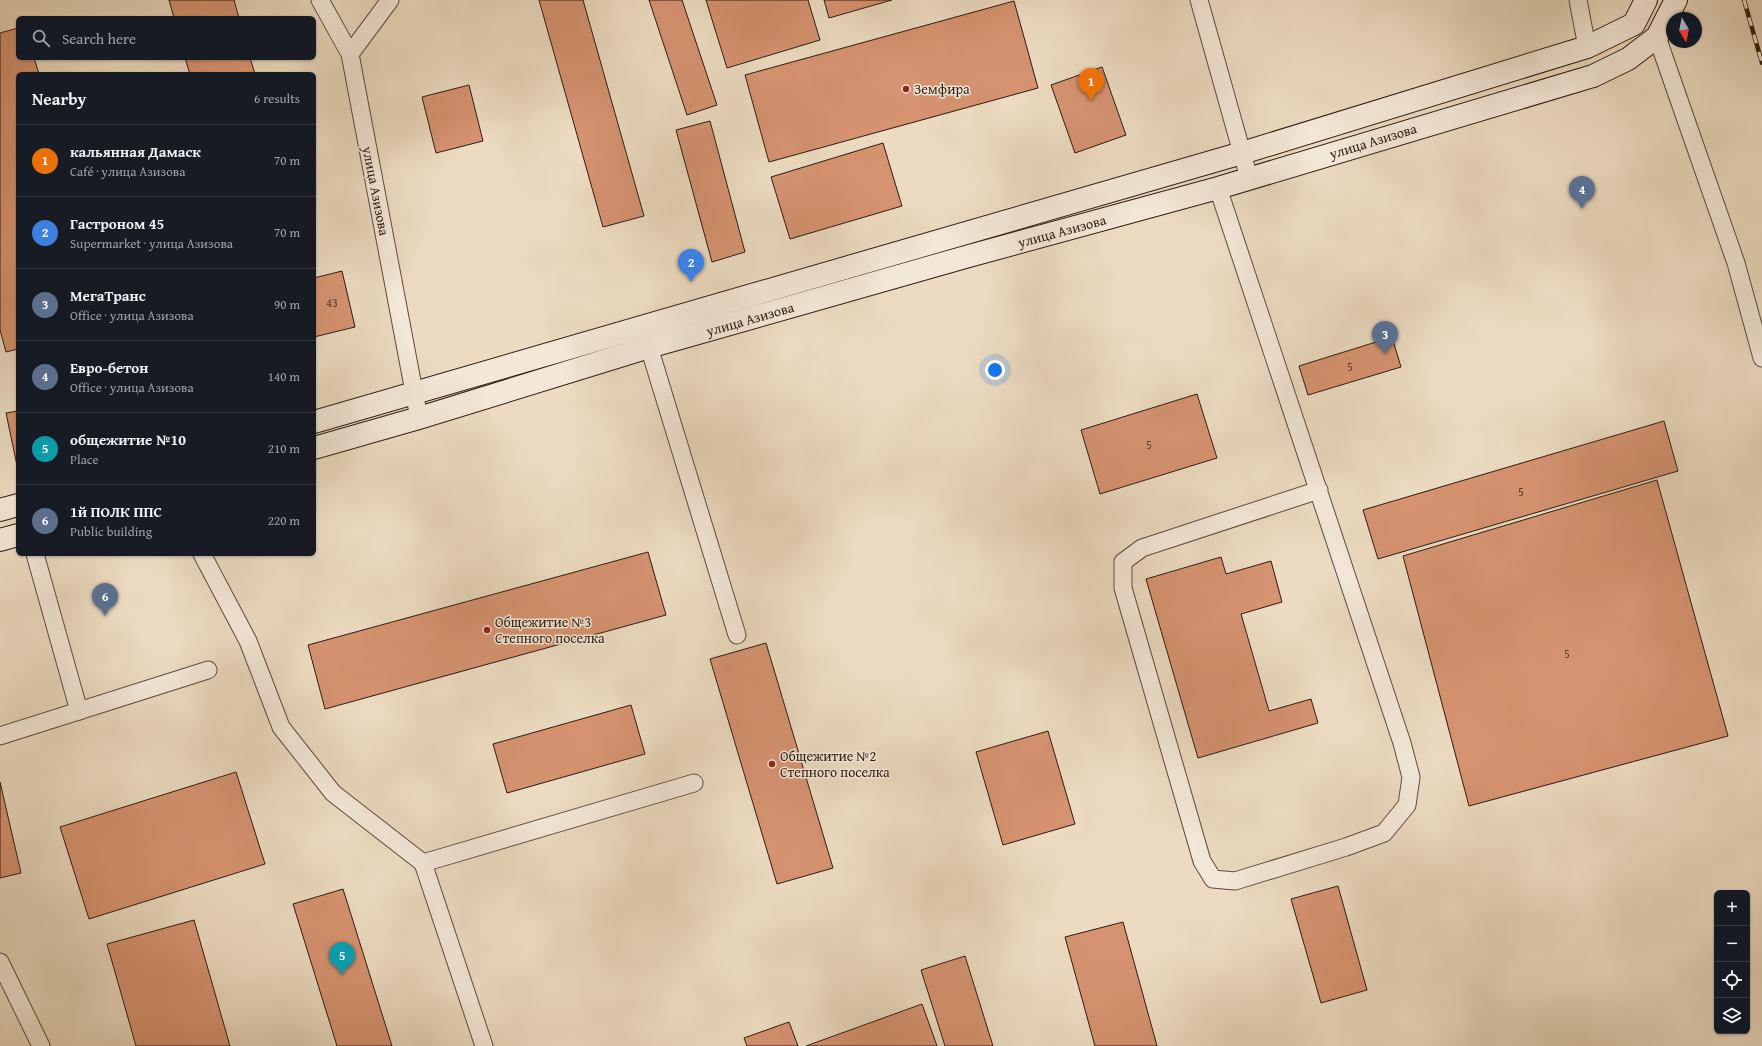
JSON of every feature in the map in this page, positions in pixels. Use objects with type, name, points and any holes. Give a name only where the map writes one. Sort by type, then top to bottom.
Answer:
[{"type":"main road","name":"улица Азизова","points":[[316,421],[415,394],[1242,153],[1587,47],[1634,24],[1646,0]]},
{"type":"main road","name":"улица Азизова","points":[[316,447],[419,418],[649,347],[969,256],[1218,188],[1593,76],[1628,59],[1657,37],[1676,0]]},
{"type":"main road","points":[[0,510],[16,506]]},
{"type":"main road","points":[[0,540],[16,536]]},
{"type":"lane","name":"улица Азизова","points":[[320,0],[350,54],[419,418]]},
{"type":"lane","points":[[350,54],[390,0]]},
{"type":"lane","points":[[1199,0],[1249,178]]},
{"type":"lane","points":[[1578,0],[1587,47]]},
{"type":"lane","points":[[1657,37],[1736,263],[1762,358]]},
{"type":"lane","points":[[1218,188],[1319,490],[1402,742],[1411,777],[1407,804],[1384,833],[1346,847],[1235,881],[1213,879],[1202,861],[1122,588],[1123,562],[1142,548],[1319,490]]},
{"type":"lane","points":[[649,347],[737,635]]},
{"type":"lane","points":[[36,556],[79,711]]},
{"type":"lane","points":[[203,556],[248,641],[281,727],[333,793],[424,863],[484,1046]]},
{"type":"lane","points":[[0,736],[208,670]]},
{"type":"lane","points":[[424,863],[694,784]]},
{"type":"lane","points":[[0,962],[41,1046]]},
{"type":"building","points":[[169,0],[234,0],[238,16],[173,16]]},
{"type":"building","points":[[539,0],[583,0],[644,216],[603,227]]},
{"type":"building","points":[[649,0],[682,0],[717,105],[687,115]]},
{"type":"building","points":[[706,0],[808,0],[820,40],[727,68]]},
{"type":"building","points":[[824,0],[892,0],[829,18]]},
{"type":"building","points":[[1014,1],[1038,88],[769,162],[745,75]]},
{"type":"building","points":[[16,29],[16,60],[35,60],[38,72],[16,72],[16,350],[6,352],[0,330],[0,33]]},
{"type":"building","points":[[186,60],[251,60],[254,72],[189,72]]},
{"type":"building","points":[[1102,67],[1126,135],[1075,153],[1051,85]]},
{"type":"building","points":[[469,85],[483,141],[436,153],[422,97]]},
{"type":"building","points":[[710,121],[745,252],[712,262],[676,130]]},
{"type":"building","points":[[883,143],[902,206],[790,239],[771,177]]},
{"type":"building","points":[[342,271],[355,327],[316,337],[316,278]]},
{"type":"building","points":[[1392,337],[1401,367],[1308,395],[1299,366]]},
{"type":"building","points":[[1197,394],[1217,458],[1100,494],[1081,430]]},
{"type":"building","points":[[16,411],[16,460],[6,413]]},
{"type":"building","points":[[1664,421],[1678,471],[1378,559],[1363,510]]},
{"type":"building","points":[[1657,480],[1728,736],[1469,806],[1403,556]]},
{"type":"building","name":"Общежитие №3 Степного поселка","points":[[648,552],[666,615],[325,709],[308,645]]},
{"type":"building","points":[[1221,557],[1226,574],[1271,561],[1282,602],[1241,614],[1269,711],[1311,699],[1318,723],[1198,758],[1146,579]]},
{"type":"building","name":"Общежитие №2 Степного поселка","points":[[766,643],[833,868],[777,884],[710,659]]},
{"type":"building","points":[[631,705],[645,754],[507,793],[493,744]]},
{"type":"building","points":[[1048,731],[1075,824],[1003,845],[976,752]]},
{"type":"building","points":[[236,772],[265,864],[89,919],[60,827]]},
{"type":"building","points":[[0,782],[21,873],[0,878]]},
{"type":"building","points":[[1338,886],[1367,990],[1321,1003],[1291,899]]},
{"type":"building","points":[[343,889],[392,1046],[337,1046],[293,904]]},
{"type":"building","points":[[194,920],[230,1046],[136,1046],[107,944]]},
{"type":"building","points":[[1123,922],[1157,1046],[1095,1046],[1065,937]]},
{"type":"building","points":[[965,956],[993,1046],[945,1046],[921,970]]},
{"type":"building","points":[[922,1004],[937,1046],[806,1046]]},
{"type":"building","points":[[789,1022],[798,1046],[747,1046],[744,1038]]},
{"type":"railway","points":[[1744,0],[1762,63]]},
{"type":"place","name":"Земфира","points":[[906,89]]},
{"type":"place","name":"кальянная Дамаск","points":[[1091,101]]},
{"type":"place","name":"Евро-бетон","points":[[1582,209]]},
{"type":"place","name":"Гастроном 45","points":[[691,282]]},
{"type":"place","name":"МегаТранс","points":[[1385,354]]},
{"type":"place","name":"1й ПОЛК ППС","points":[[105,616]]},
{"type":"place","name":"Общежитие №3 Степного поселка","points":[[487,630]]},
{"type":"place","name":"Общежитие №2 Степного поселка","points":[[772,764]]},
{"type":"place","name":"общежитие №10","points":[[342,975]]}]
